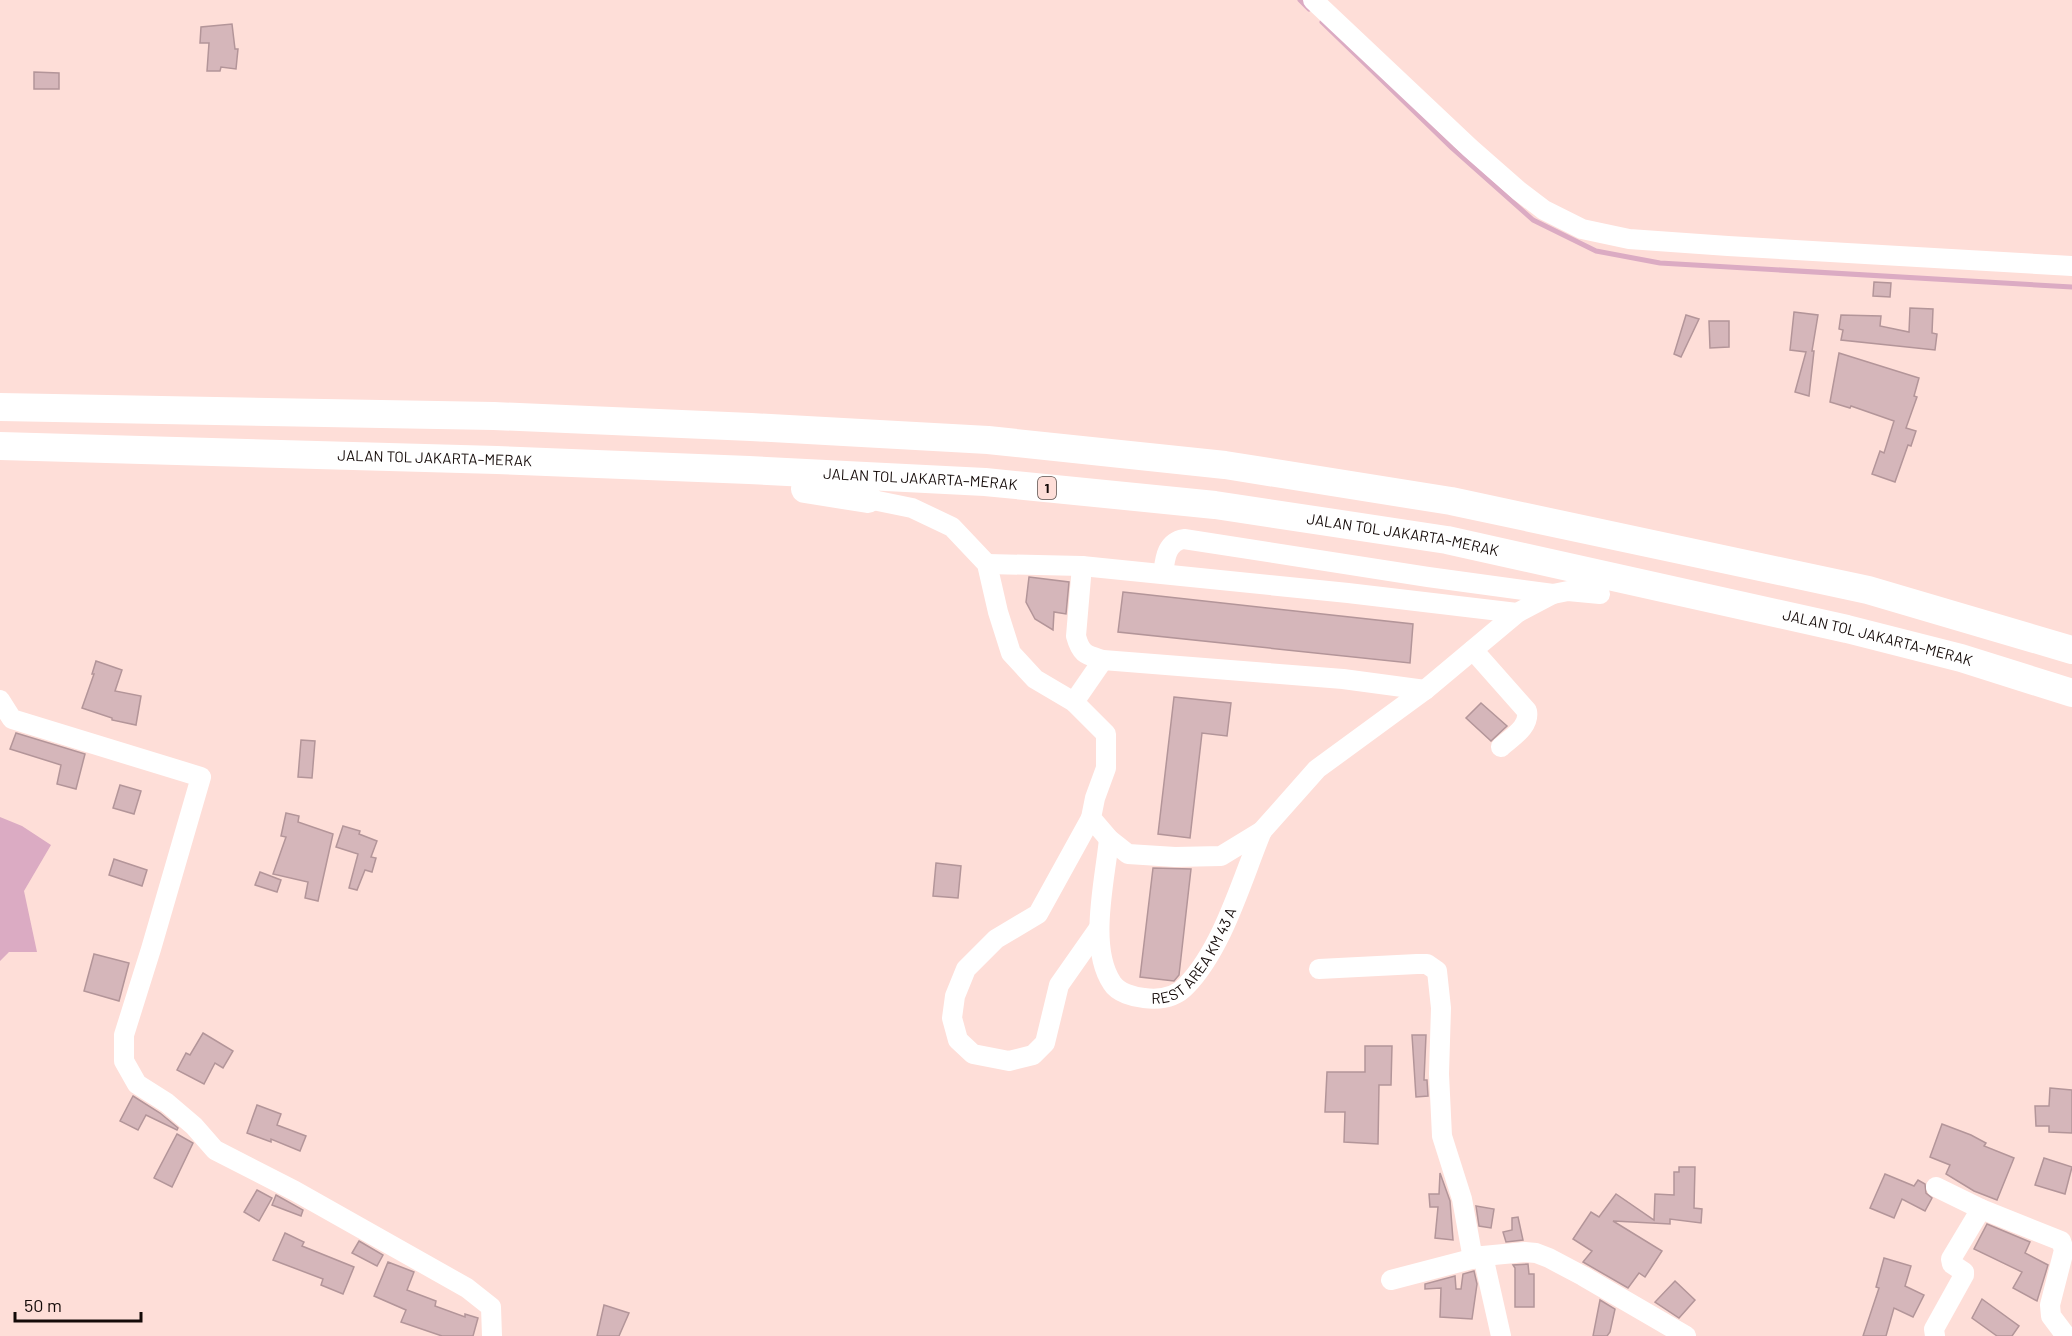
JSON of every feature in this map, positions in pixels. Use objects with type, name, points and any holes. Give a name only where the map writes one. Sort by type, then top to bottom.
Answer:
[{"type":"highway","points":[[0,407],[494,416],[751,427],[988,440],[1225,465],[1451,501],[1856,588],[2072,650]]},
{"type":"highway","name":"JALAN TOL JAKARTA–MERAK","points":[[0,446],[497,460],[985,482],[1215,505],[1447,540],[1847,629],[1960,658],[2072,693]]},
{"type":"highway","points":[[497,460],[699,481],[803,488],[868,499]]},
{"type":"highway","points":[[1600,594],[1828,639],[1960,658]]},
{"type":"street","points":[[1313,0],[1519,191],[1544,210],[1582,229],[1651,241],[2072,266]]},
{"type":"street","points":[[868,499],[912,508],[952,527],[987,564],[998,612],[1011,652],[1035,679],[1074,702],[1106,734],[1106,768],[1095,798],[1091,818],[1038,914],[996,939],[966,969],[955,996],[952,1018],[958,1040],[973,1054],[1009,1061],[1033,1055],[1045,1043],[1059,985],[1099,928]]},
{"type":"street","name":"REST AREA KM 43 A","points":[[1163,574],[1165,554],[1174,542],[1184,539],[1428,578],[1554,594]]},
{"type":"street","points":[[987,564],[1082,566],[1517,613]]},
{"type":"street","points":[[1348,593],[1350,564]]},
{"type":"street","points":[[1082,566],[1076,636],[1079,648],[1083,652],[1103,660],[1343,679],[1425,690]]},
{"type":"street","name":"REST AREA KM 43 A","points":[[1091,818],[1109,840],[1128,854],[1174,857],[1221,856],[1262,831],[1317,769],[1425,690],[1517,613],[1554,594],[1568,591],[1600,594]]},
{"type":"street","points":[[1473,650],[1527,711],[1526,725],[1501,747]]},
{"type":"street","points":[[1074,702],[1103,660]]},
{"type":"street","points":[[0,700],[12,719],[201,777],[124,1035],[124,1061],[137,1084],[167,1103],[194,1126],[215,1150],[295,1191],[466,1288],[491,1307],[492,1336]]},
{"type":"street","name":"REST AREA KM 43 A","points":[[1109,840],[1099,928],[1103,962],[1112,984],[1120,991],[1144,998],[1173,997],[1187,986],[1216,945],[1262,831]]},
{"type":"street","points":[[1319,969],[1427,964],[1437,971],[1441,1008],[1439,1074],[1442,1136],[1501,1336]]},
{"type":"street","points":[[1936,1187],[1981,1209],[2061,1241],[2064,1245],[2050,1305],[2051,1316],[2055,1324],[2066,1336]]},
{"type":"street","points":[[1935,1336],[1934,1329],[1964,1275],[1964,1272],[1952,1264],[1951,1259],[1981,1209]]},
{"type":"street","points":[[1391,1280],[1478,1258],[1525,1252],[1549,1258],[1686,1336]]},
{"type":"shaded area","points":[[0,817],[22,826],[51,845],[24,891],[37,952],[9,952],[0,961]]},
{"type":"building","points":[[232,24],[235,49],[238,49],[236,69],[221,67],[220,71],[207,71],[209,43],[200,43],[201,27]]},
{"type":"building","points":[[34,72],[59,73],[59,89],[34,89]]},
{"type":"building","points":[[1874,282],[1891,283],[1890,297],[1873,296]]},
{"type":"building","points":[[1910,308],[1933,309],[1932,333],[1937,334],[1935,350],[1841,340],[1843,330],[1839,329],[1841,315],[1881,316],[1880,326],[1909,332]]},
{"type":"building","points":[[1794,312],[1818,315],[1812,351],[1814,351],[1809,396],[1795,392],[1806,352],[1790,350]]},
{"type":"building","points":[[1686,315],[1699,319],[1681,357],[1674,354]]},
{"type":"building","points":[[1709,321],[1729,321],[1729,347],[1710,348]]},
{"type":"building","points":[[1839,353],[1919,378],[1914,396],[1917,397],[1906,428],[1916,431],[1911,446],[1908,445],[1895,482],[1872,474],[1880,451],[1884,453],[1894,421],[1851,406],[1850,408],[1830,402]]},
{"type":"building","points":[[1029,577],[1069,582],[1066,614],[1054,612],[1053,630],[1035,619],[1026,602]]},
{"type":"building","points":[[1123,592],[1413,624],[1410,663],[1118,632]]},
{"type":"building","points":[[96,661],[122,670],[115,691],[141,696],[136,725],[112,720],[112,718],[82,708]]},
{"type":"building","points":[[1174,697],[1231,703],[1227,736],[1202,733],[1190,838],[1158,834]]},
{"type":"building","points":[[1481,703],[1507,726],[1491,741],[1466,718]]},
{"type":"building","points":[[16,733],[85,754],[76,789],[57,784],[61,765],[10,749]]},
{"type":"building","points":[[301,740],[315,741],[312,778],[298,777]]},
{"type":"building","points":[[120,785],[141,791],[134,814],[113,808]]},
{"type":"building","points":[[286,813],[299,816],[298,822],[333,834],[318,901],[305,898],[308,882],[273,874],[286,837],[281,836]]},
{"type":"building","points":[[343,826],[360,831],[359,834],[377,841],[371,857],[376,858],[372,872],[365,870],[357,890],[349,888],[358,854],[336,847]]},
{"type":"building","points":[[114,859],[147,870],[142,886],[109,875]]},
{"type":"building","points":[[936,863],[961,866],[958,898],[933,896]]},
{"type":"building","points":[[1153,868],[1191,869],[1179,975],[1174,981],[1140,977]]},
{"type":"building","points":[[260,872],[281,880],[277,892],[255,885]]},
{"type":"building","points":[[94,954],[129,963],[119,1001],[84,991]]},
{"type":"building","points":[[203,1033],[233,1051],[223,1068],[215,1063],[204,1084],[177,1070],[186,1053],[190,1055]]},
{"type":"building","points":[[1412,1035],[1426,1035],[1424,1080],[1427,1080],[1428,1096],[1416,1097]]},
{"type":"building","points":[[1365,1046],[1392,1046],[1391,1085],[1379,1085],[1378,1144],[1344,1142],[1345,1112],[1325,1112],[1327,1072],[1365,1072]]},
{"type":"building","points":[[2050,1088],[2072,1090],[2072,1133],[2049,1132],[2049,1126],[2036,1126],[2035,1106],[2049,1106]]},
{"type":"building","points":[[133,1096],[160,1113],[178,1128],[177,1130],[146,1115],[138,1130],[120,1121]]},
{"type":"building","points":[[257,1105],[281,1114],[277,1125],[306,1136],[300,1151],[271,1139],[271,1142],[247,1133]]},
{"type":"building","points":[[1942,1124],[1971,1135],[1986,1143],[1984,1146],[2014,1158],[1997,1200],[1974,1191],[1946,1174],[1950,1165],[1930,1157]]},
{"type":"building","points":[[177,1134],[193,1143],[172,1187],[154,1178]]},
{"type":"building","points":[[2044,1158],[2072,1167],[2065,1194],[2035,1185]]},
{"type":"building","points":[[1679,1167],[1695,1167],[1694,1208],[1702,1209],[1701,1223],[1670,1219],[1670,1224],[1613,1221],[1662,1251],[1645,1277],[1639,1273],[1628,1288],[1583,1262],[1592,1251],[1573,1239],[1591,1212],[1599,1217],[1616,1194],[1654,1220],[1655,1194],[1674,1195],[1674,1172],[1679,1172]]},
{"type":"building","points":[[1440,1173],[1450,1201],[1453,1240],[1435,1238],[1438,1207],[1430,1207],[1429,1194],[1439,1194]]},
{"type":"building","points":[[1885,1174],[1914,1186],[1918,1180],[1925,1184],[1926,1193],[1932,1198],[1925,1211],[1902,1199],[1894,1218],[1870,1208]]},
{"type":"building","points":[[257,1190],[272,1198],[259,1221],[244,1212]]},
{"type":"building","points":[[276,1195],[303,1210],[301,1216],[272,1205]]},
{"type":"building","points":[[1476,1206],[1494,1209],[1491,1228],[1479,1226]]},
{"type":"building","points":[[1518,1217],[1523,1240],[1506,1242],[1503,1232],[1512,1230],[1512,1218]]},
{"type":"building","points":[[1987,1224],[2030,1242],[2025,1253],[2048,1265],[2037,1301],[2013,1288],[2022,1272],[1974,1249]]},
{"type":"building","points":[[285,1233],[304,1242],[302,1246],[354,1267],[343,1294],[321,1285],[323,1279],[273,1260]]},
{"type":"building","points":[[359,1241],[383,1255],[377,1266],[352,1253]]},
{"type":"building","points":[[1884,1258],[1911,1266],[1905,1286],[1924,1295],[1913,1317],[1894,1308],[1886,1336],[1863,1336],[1879,1288],[1876,1287]]},
{"type":"building","points":[[388,1262],[414,1272],[407,1290],[436,1301],[435,1306],[465,1317],[465,1314],[478,1318],[473,1336],[442,1336],[401,1322],[406,1310],[374,1296]]},
{"type":"building","points":[[1528,1264],[1529,1274],[1534,1274],[1534,1307],[1515,1307],[1515,1268],[1513,1265]]},
{"type":"building","points":[[1474,1271],[1477,1284],[1472,1319],[1440,1317],[1441,1288],[1425,1289],[1425,1284],[1455,1276],[1456,1289],[1461,1289],[1463,1274]]},
{"type":"building","points":[[1675,1281],[1695,1300],[1679,1318],[1655,1302]]},
{"type":"building","points":[[1982,1299],[2019,1326],[2012,1336],[1997,1336],[1972,1318]]},
{"type":"building","points":[[1600,1300],[1615,1309],[1607,1336],[1593,1336]]},
{"type":"building","points":[[604,1305],[629,1313],[619,1336],[597,1336]]},
{"type":"waterway","points":[[1300,0],[1309,9]]},
{"type":"waterway","points":[[1322,22],[1452,148],[1533,220],[1596,251],[1660,263],[2072,287]]}]
